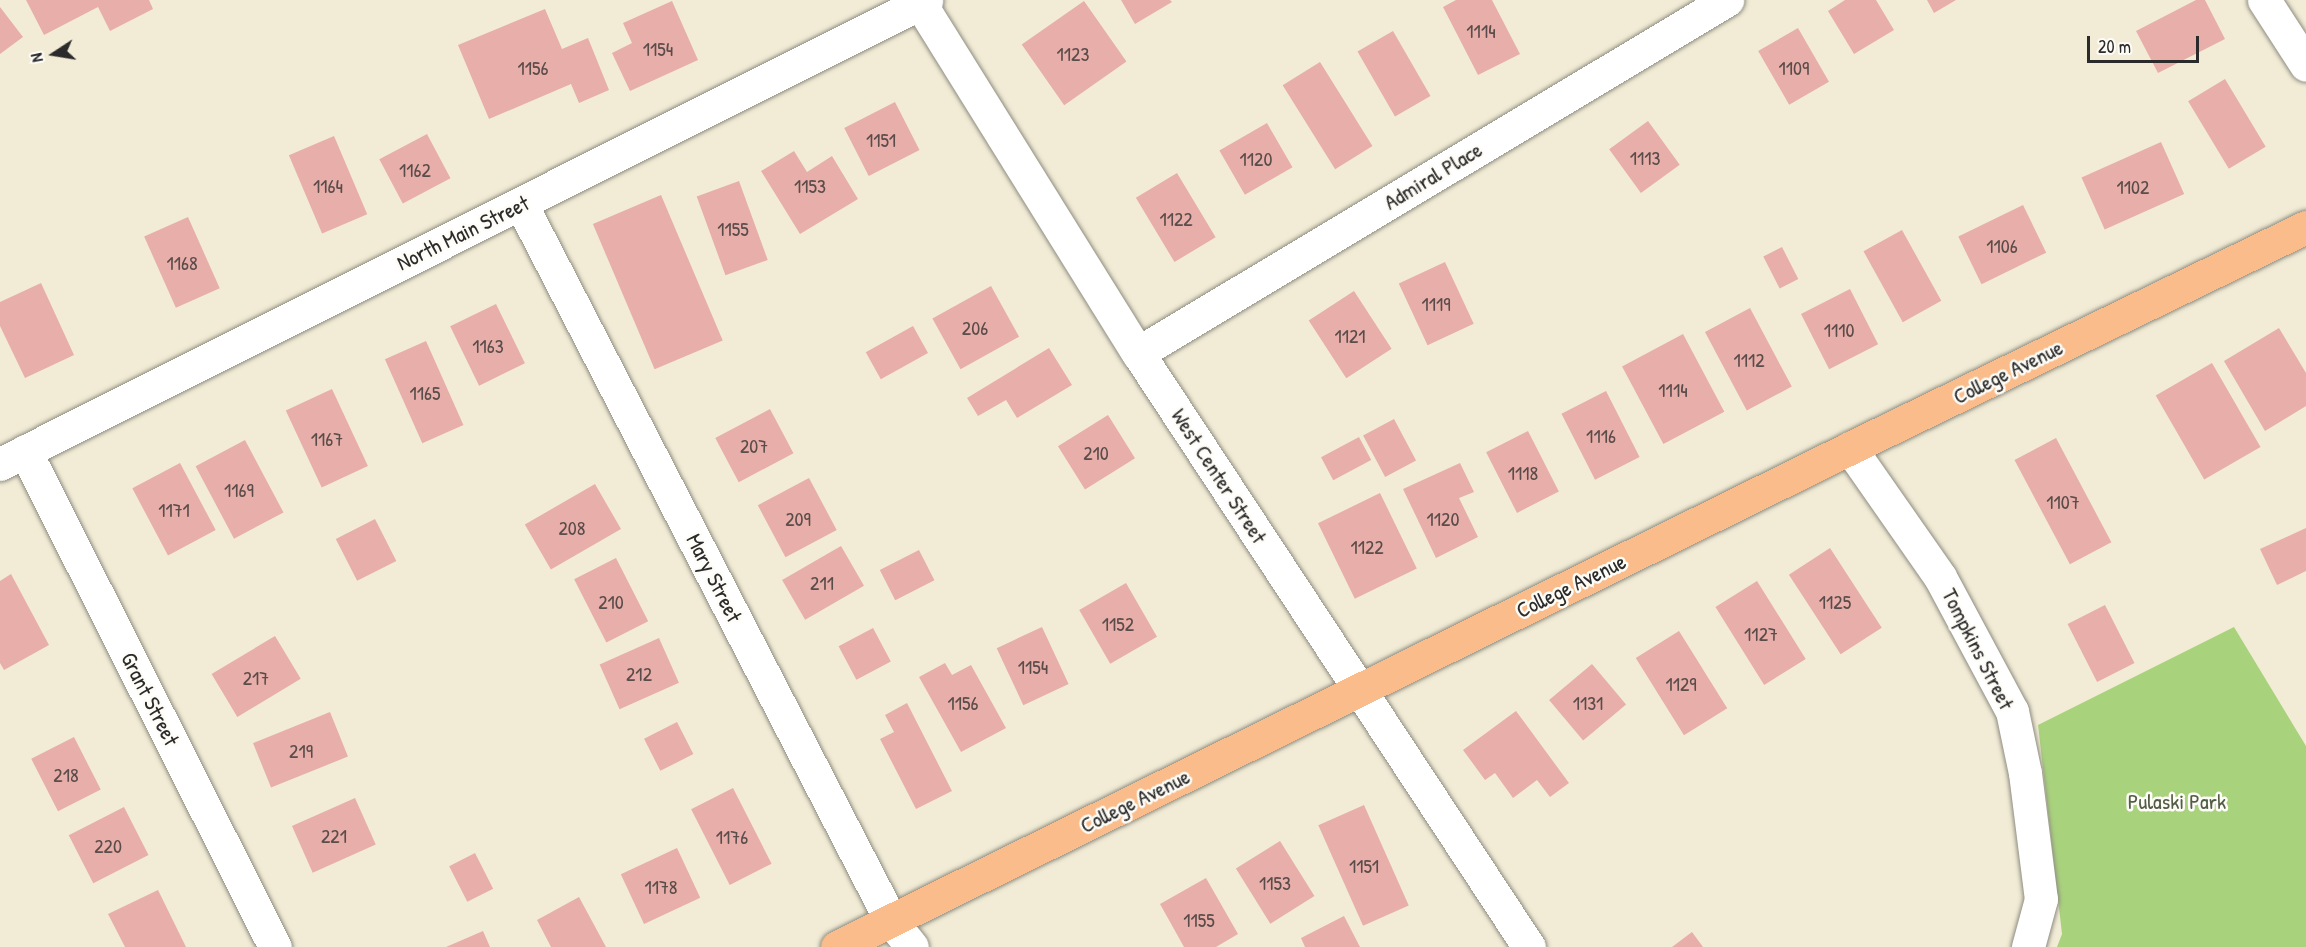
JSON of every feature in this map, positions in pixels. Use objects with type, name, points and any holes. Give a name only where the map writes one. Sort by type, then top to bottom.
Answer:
[{"type":"main road","name":"College Avenue","points":[[837,947],[1850,448],[2302,237]]},
{"type":"street","name":"Admiral Place","points":[[1138,353],[1727,0]]},
{"type":"street","points":[[2264,0],[2306,65]]},
{"type":"street","name":"West Center Street","points":[[921,1],[1138,353],[1528,947]]},
{"type":"street","name":"North Main Street","points":[[13,458],[921,1]]},
{"type":"street","name":"Mary Street","points":[[521,204],[891,921],[912,947]]},
{"type":"street","name":"Tompkins Street","points":[[1850,448],[1940,577],[2012,711],[2025,773],[2041,899],[2028,947]]},
{"type":"street","name":"Grant Street","points":[[13,458],[274,947]]},
{"type":"green space","name":"Pulaski Park","points":[[2234,627],[2306,746],[2306,947],[2057,947],[2062,934],[2038,725]]},
{"type":"building","points":[[26,0],[149,0],[153,9],[110,31],[98,7],[44,35]]},
{"type":"building","points":[[1121,0],[1170,0],[1172,2],[1135,24]]},
{"type":"building","points":[[1456,0],[1492,0],[1520,54],[1478,75],[1443,7]]},
{"type":"building","points":[[1845,0],[1876,0],[1894,30],[1854,54],[1828,11]]},
{"type":"building","points":[[1927,0],[1956,0],[1934,13]]},
{"type":"building","points":[[2196,0],[2205,0],[2225,39],[2158,73],[2136,31]]},
{"type":"building","points":[[672,1],[698,60],[630,91],[612,53],[632,43],[623,23]]},
{"type":"building","points":[[1084,1],[1126,62],[1064,105],[1022,45]]},
{"type":"building","points":[[0,7],[23,37],[0,54]]},
{"type":"building","points":[[545,9],[562,49],[588,38],[609,90],[579,103],[571,84],[489,119],[458,45]]},
{"type":"building","points":[[1798,28],[1829,82],[1789,105],[1758,51]]},
{"type":"building","points":[[1393,31],[1430,96],[1395,116],[1357,52]]},
{"type":"building","points":[[1320,62],[1372,146],[1335,169],[1283,85]]},
{"type":"building","points":[[2225,79],[2266,147],[2229,169],[2188,101]]},
{"type":"building","points":[[895,102],[920,150],[869,176],[844,128]]},
{"type":"building","points":[[1648,121],[1680,165],[1641,193],[1609,149]]},
{"type":"building","points":[[1267,123],[1292,167],[1245,195],[1219,150]]},
{"type":"building","points":[[427,134],[450,178],[403,203],[379,159]]},
{"type":"building","points":[[334,136],[367,214],[322,233],[289,155]]},
{"type":"building","points":[[2161,142],[2184,194],[2105,229],[2082,177]]},
{"type":"building","points":[[794,151],[807,172],[832,156],[858,199],[800,234],[761,171]]},
{"type":"building","points":[[1177,173],[1216,237],[1174,262],[1136,198]]},
{"type":"building","points":[[739,181],[768,260],[725,275],[697,196]]},
{"type":"building","points":[[661,195],[723,340],[655,369],[593,224]]},
{"type":"building","points":[[2023,205],[2046,253],[1982,284],[1958,237]]},
{"type":"building","points":[[188,217],[220,288],[176,308],[144,237]]},
{"type":"building","points":[[1902,230],[1941,301],[1903,322],[1864,251]]},
{"type":"building","points":[[1782,247],[1798,279],[1780,289],[1763,257]]},
{"type":"building","points":[[1445,262],[1474,324],[1428,345],[1399,284]]},
{"type":"building","points":[[41,283],[74,355],[25,378],[0,326],[0,302]]},
{"type":"building","points":[[991,286],[1019,337],[961,369],[932,318]]},
{"type":"building","points":[[1850,289],[1878,344],[1829,369],[1801,314]]},
{"type":"building","points":[[1354,291],[1392,349],[1346,378],[1309,320]]},
{"type":"building","points":[[496,304],[525,363],[479,386],[450,326]]},
{"type":"building","points":[[1750,308],[1792,387],[1747,411],[1705,332]]},
{"type":"building","points":[[913,326],[928,353],[881,379],[866,352]]},
{"type":"building","points":[[2279,328],[2306,373],[2306,406],[2265,431],[2224,361]]},
{"type":"building","points":[[1683,334],[1724,412],[1663,444],[1622,366]]},
{"type":"building","points":[[426,341],[463,425],[422,443],[385,359]]},
{"type":"building","points":[[1049,348],[1072,385],[1017,418],[1006,400],[978,416],[967,398]]},
{"type":"building","points":[[2212,363],[2260,447],[2204,480],[2156,396]]},
{"type":"building","points":[[332,389],[368,466],[322,488],[286,411]]},
{"type":"building","points":[[1606,391],[1640,457],[1595,480],[1561,414]]},
{"type":"building","points":[[770,409],[793,453],[739,482],[715,438]]},
{"type":"building","points":[[1108,415],[1135,458],[1085,490],[1058,446]]},
{"type":"building","points":[[1394,419],[1416,460],[1385,477],[1363,435]]},
{"type":"building","points":[[1528,431],[1559,492],[1517,513],[1486,452]]},
{"type":"building","points":[[1359,437],[1371,460],[1333,480],[1321,457]]},
{"type":"building","points":[[2056,438],[2111,542],[2070,564],[2015,460]]},
{"type":"building","points":[[245,440],[283,512],[234,539],[196,466]]},
{"type":"building","points":[[180,463],[216,530],[168,555],[132,488]]},
{"type":"building","points":[[1460,463],[1474,492],[1459,498],[1478,537],[1436,558],[1403,489]]},
{"type":"building","points":[[809,478],[837,530],[785,557],[758,505]]},
{"type":"building","points":[[595,484],[621,529],[551,570],[525,524]]},
{"type":"building","points":[[1380,493],[1417,568],[1355,599],[1318,523]]},
{"type":"building","points":[[375,519],[396,561],[357,581],[336,539]]},
{"type":"building","points":[[2306,528],[2306,571],[2277,585],[2260,549]]},
{"type":"building","points":[[841,546],[864,586],[805,620],[782,580]]},
{"type":"building","points":[[1830,548],[1882,628],[1841,654],[1789,575]]},
{"type":"building","points":[[919,550],[934,580],[895,600],[880,570]]},
{"type":"building","points":[[616,558],[648,621],[606,643],[574,579]]},
{"type":"building","points":[[11,574],[49,645],[4,670],[0,663],[0,581]]},
{"type":"building","points":[[1757,581],[1806,659],[1764,685],[1715,607]]},
{"type":"building","points":[[1126,583],[1157,637],[1110,664],[1079,610]]},
{"type":"building","points":[[2105,605],[2135,663],[2097,682],[2068,624]]},
{"type":"building","points":[[1042,627],[1069,684],[1023,705],[997,648]]},
{"type":"building","points":[[873,628],[891,662],[856,680],[839,646]]},
{"type":"building","points":[[1679,631],[1727,708],[1684,735],[1636,658]]},
{"type":"building","points":[[275,636],[301,679],[237,717],[212,674]]},
{"type":"building","points":[[659,638],[679,683],[620,709],[600,664]]},
{"type":"building","points":[[945,663],[952,675],[971,665],[1006,728],[961,752],[919,677]]},
{"type":"building","points":[[1592,664],[1626,705],[1583,741],[1549,700]]},
{"type":"building","points":[[907,703],[952,791],[916,809],[880,739],[894,732],[885,715]]},
{"type":"building","points":[[1516,711],[1569,783],[1550,797],[1537,780],[1513,798],[1495,773],[1485,780],[1463,750]]},
{"type":"building","points":[[330,712],[348,757],[271,788],[253,743]]},
{"type":"building","points":[[677,722],[693,754],[660,771],[644,739]]},
{"type":"building","points":[[74,737],[101,790],[58,811],[31,759]]},
{"type":"building","points":[[733,788],[772,864],[730,885],[691,809]]},
{"type":"building","points":[[355,798],[376,845],[313,873],[292,826]]},
{"type":"building","points":[[1364,805],[1409,905],[1363,926],[1318,825]]},
{"type":"building","points":[[124,807],[149,855],[93,883],[69,835]]},
{"type":"building","points":[[1280,841],[1314,896],[1270,924],[1236,869]]},
{"type":"building","points":[[677,848],[700,898],[644,924],[621,874]]},
{"type":"building","points":[[475,853],[493,889],[467,902],[449,866]]},
{"type":"building","points":[[1206,878],[1238,934],[1216,947],[1184,947],[1160,904]]},
{"type":"building","points":[[158,890],[186,947],[125,947],[108,914]]},
{"type":"building","points":[[579,897],[606,947],[551,947],[537,920]]},
{"type":"building","points":[[1344,916],[1360,947],[1305,947],[1301,938]]},
{"type":"building","points":[[483,931],[490,947],[446,947]]},
{"type":"building","points":[[1692,932],[1703,947],[1672,947]]}]
